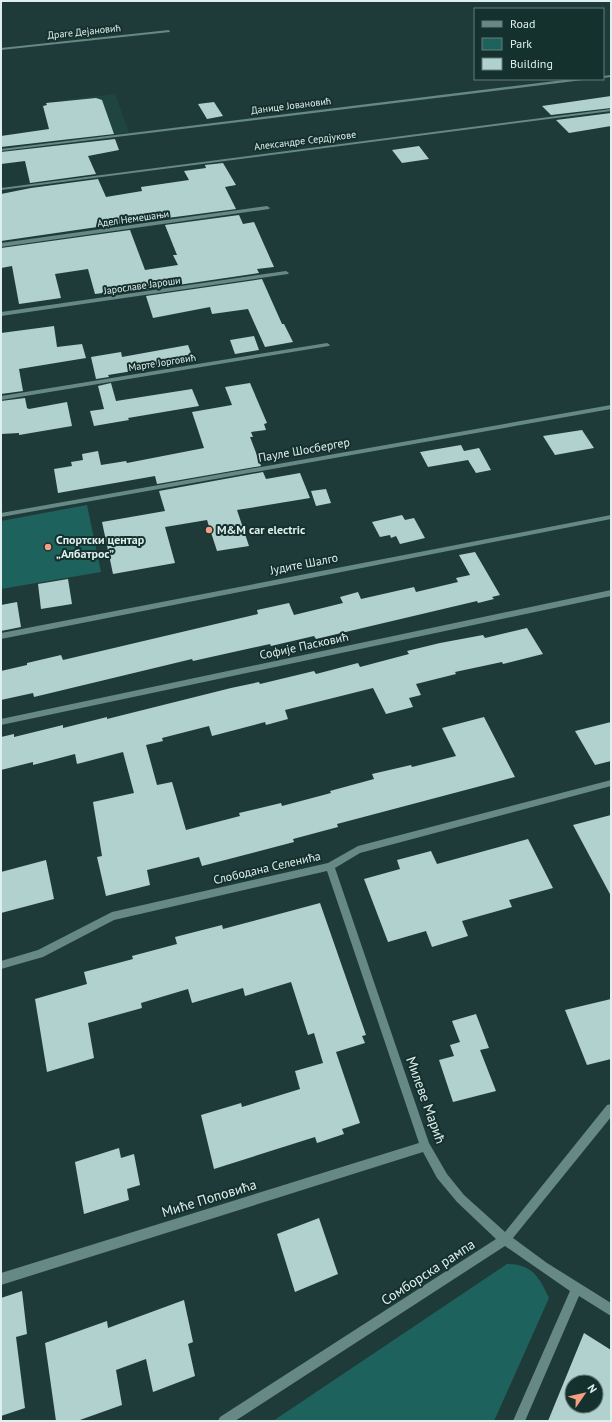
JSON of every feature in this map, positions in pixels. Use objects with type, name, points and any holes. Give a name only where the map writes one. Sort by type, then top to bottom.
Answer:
[{"type":"street","name":"Драге Дејановић","points":[[1,49],[169,30]]},
{"type":"street","name":"Данице Јовановић","points":[[1,150],[575,80]]},
{"type":"street","name":"Александре Сердјукове","points":[[1,189],[611,110]]},
{"type":"street","name":"Адел Немешањи","points":[[1,245],[268,208]]},
{"type":"street","name":"Јарославе Јароши","points":[[1,314],[286,273]]},
{"type":"street","name":"Марте Јорговић","points":[[1,398],[327,345]]},
{"type":"street","name":"Пауле Шосбергер","points":[[1,515],[611,407]]},
{"type":"street","name":"Јудите Шалго","points":[[1,636],[611,517]]},
{"type":"street","name":"Софије Пасковић","points":[[1,722],[611,593]]},
{"type":"street","name":"Слободана Селенића","points":[[1,965],[40,954],[112,916],[330,866],[358,850],[611,783]]},
{"type":"street","name":"Милеве Марић","points":[[330,866],[425,1146],[442,1177],[464,1203],[506,1240],[611,1310]]},
{"type":"street","name":"Сомборска рампа","points":[[224,1421],[506,1240],[611,1109]]},
{"type":"street","name":"Миће Поповића","points":[[1,1279],[425,1146]]},
{"type":"street","points":[[519,1421],[577,1288]]},
{"type":"shaded area","points":[[115,94],[129,132],[75,139],[63,100]]},
{"type":"green space","name":"Спортски центар „Албатрос”","points":[[87,505],[101,572],[1,589],[1,521]]},
{"type":"green space","points":[[507,1264],[523,1266],[534,1273],[542,1284],[549,1298],[494,1421],[273,1421]]},
{"type":"building","points":[[611,96],[611,108],[551,115],[542,106]]},
{"type":"building","points":[[96,98],[102,100],[114,134],[1,147],[1,136],[49,129],[43,106],[47,105],[46,103]]},
{"type":"building","points":[[214,102],[223,116],[207,119],[198,104]]},
{"type":"building","points":[[611,113],[611,126],[569,133],[556,120]]},
{"type":"building","points":[[115,139],[119,150],[88,156],[96,174],[30,183],[25,161],[1,164],[1,152]]},
{"type":"building","points":[[419,146],[429,159],[402,163],[392,150]]},
{"type":"building","points":[[223,163],[236,185],[225,187],[236,209],[159,218],[1,241],[1,194],[31,188],[98,179],[106,197],[142,191],[141,187],[189,180],[184,171],[206,168],[205,165]]},
{"type":"building","points":[[239,215],[243,224],[254,222],[274,267],[257,269],[259,273],[144,290],[143,288],[95,294],[88,269],[55,274],[61,298],[19,304],[12,266],[1,268],[1,248],[130,230],[145,270],[178,265],[173,255],[177,255],[165,225]]},
{"type":"building","points":[[262,279],[282,324],[284,324],[293,342],[265,347],[248,309],[212,314],[210,307],[153,318],[146,296]]},
{"type":"building","points":[[54,326],[57,347],[82,344],[86,358],[19,369],[23,391],[1,394],[1,333]]},
{"type":"building","points":[[254,336],[259,350],[235,354],[230,340]]},
{"type":"building","points":[[188,345],[194,361],[108,375],[109,377],[96,379],[91,357],[121,352],[122,357]]},
{"type":"building","points":[[111,383],[116,401],[192,389],[199,406],[128,418],[129,420],[94,426],[90,411],[104,409],[98,386]]},
{"type":"building","points":[[250,383],[267,423],[264,424],[266,430],[251,432],[253,437],[250,437],[261,466],[157,484],[155,476],[58,493],[54,469],[72,466],[71,462],[83,460],[82,454],[98,451],[101,465],[126,461],[127,463],[204,448],[192,412],[232,405],[225,387]]},
{"type":"building","points":[[25,398],[27,408],[29,409],[67,402],[72,426],[19,435],[19,433],[1,434],[1,401]]},
{"type":"building","points":[[582,430],[594,448],[555,455],[543,436]]},
{"type":"building","points":[[461,445],[464,451],[479,448],[491,470],[476,473],[468,460],[428,467],[420,452]]},
{"type":"building","points":[[263,472],[266,479],[300,473],[310,498],[237,510],[249,546],[217,551],[207,520],[165,527],[175,563],[113,574],[102,522],[165,511],[159,491]]},
{"type":"building","points":[[326,489],[331,503],[316,506],[311,491]]},
{"type":"building","points":[[402,515],[405,520],[414,518],[425,538],[400,544],[396,536],[391,538],[390,535],[380,537],[372,522]]},
{"type":"building","points":[[475,552],[500,595],[492,597],[494,599],[478,603],[477,601],[316,639],[314,636],[193,661],[192,659],[34,697],[33,693],[1,700],[1,671],[61,655],[63,660],[258,614],[257,610],[289,603],[294,615],[343,603],[340,597],[358,592],[361,599],[414,587],[416,592],[458,582],[456,578],[470,575],[459,555]]},
{"type":"building","points":[[68,579],[72,604],[41,609],[38,584]]},
{"type":"building","points":[[17,602],[21,627],[1,631],[1,605]]},
{"type":"building","points":[[527,628],[543,654],[503,664],[502,662],[455,672],[456,674],[416,684],[421,695],[409,698],[413,707],[386,714],[373,688],[285,710],[288,719],[266,725],[265,722],[212,736],[209,726],[162,738],[163,741],[146,745],[157,785],[172,782],[186,830],[240,816],[239,813],[281,803],[282,806],[331,793],[330,791],[374,779],[372,774],[411,765],[412,767],[456,756],[442,728],[484,717],[515,777],[337,824],[338,827],[293,839],[294,842],[202,866],[199,857],[147,870],[150,885],[106,896],[97,857],[102,856],[93,802],[134,793],[123,752],[77,764],[75,754],[33,765],[33,762],[1,770],[1,737],[14,734],[14,737],[63,725],[63,728],[107,717],[107,719],[231,688],[259,682],[260,684],[314,671],[316,674],[358,663],[360,667],[409,654],[407,651],[440,643],[483,635],[485,638]]},
{"type":"building","points":[[611,722],[611,761],[595,765],[575,731]]},
{"type":"building","points":[[611,815],[611,896],[573,825]]},
{"type":"building","points":[[528,839],[553,888],[509,900],[512,907],[462,921],[468,936],[432,947],[426,931],[388,942],[364,879],[400,869],[397,860],[431,851],[437,864]]},
{"type":"building","points":[[46,860],[54,899],[1,913],[1,872]]},
{"type":"building","points":[[320,903],[366,1035],[362,1036],[365,1043],[336,1052],[360,1123],[342,1129],[344,1134],[317,1143],[315,1137],[214,1169],[201,1115],[241,1103],[242,1107],[300,1089],[295,1071],[323,1063],[314,1033],[308,1035],[291,982],[245,996],[243,988],[192,1003],[188,989],[141,1003],[142,1008],[88,1023],[94,1058],[47,1072],[35,999],[87,984],[84,972],[133,959],[132,956],[177,944],[175,937],[222,925],[223,929]]},
{"type":"building","points":[[611,999],[611,1059],[587,1065],[565,1010]]},
{"type":"building","points":[[476,1014],[489,1048],[480,1050],[496,1091],[453,1102],[439,1060],[454,1056],[450,1045],[460,1042],[452,1021]]},
{"type":"building","points":[[119,1148],[121,1158],[134,1154],[140,1185],[127,1189],[129,1200],[84,1214],[75,1162]]},
{"type":"building","points":[[319,1218],[338,1274],[295,1292],[277,1234]]},
{"type":"building","points":[[22,1291],[27,1334],[16,1337],[25,1408],[1,1416],[1,1298]]},
{"type":"building","points":[[184,1300],[193,1342],[188,1344],[195,1376],[153,1392],[146,1359],[116,1370],[122,1405],[77,1421],[56,1421],[45,1343],[107,1321],[108,1328]]},
{"type":"building","points":[[584,1333],[611,1350],[611,1421],[548,1421],[564,1382],[564,1414],[604,1414],[604,1374],[567,1374]]},
{"type":"place","name":"M&M car electric","points":[[209,530]]},
{"type":"place","name":"Спортски центар „Албатрос”","points":[[48,547]]}]
